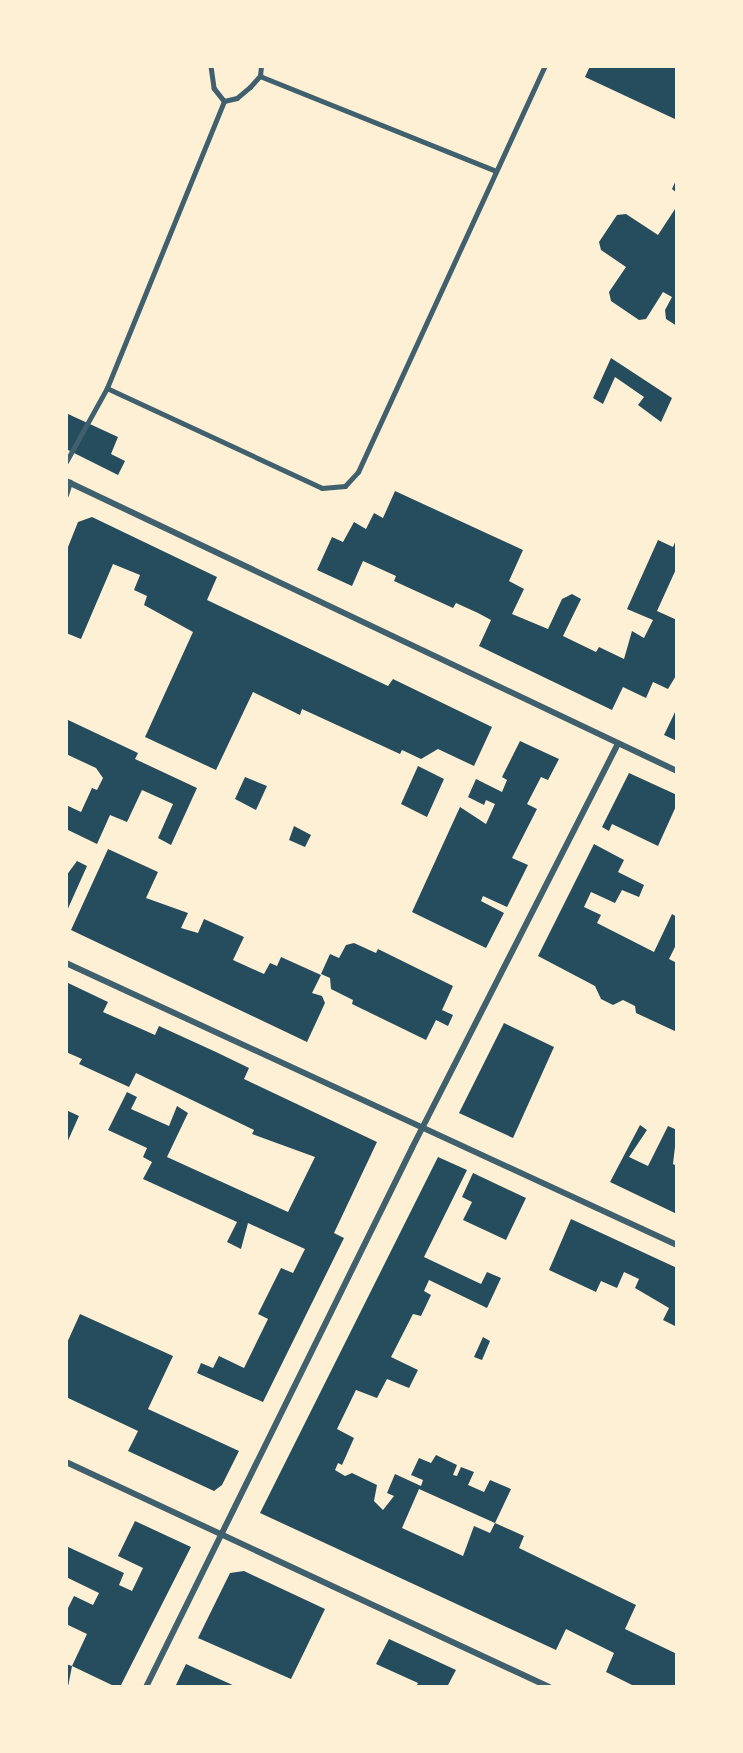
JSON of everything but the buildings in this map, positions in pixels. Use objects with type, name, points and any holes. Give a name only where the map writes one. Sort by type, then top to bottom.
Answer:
[{"type":"street","points":[[66,495],[68,482],[677,771]]},
{"type":"street","points":[[146,1687],[423,1128],[618,743]]},
{"type":"street","points":[[66,963],[677,1245]]},
{"type":"street","points":[[66,1462],[549,1687]]},
{"type":"lane","points":[[211,66],[214,88],[224,101]]},
{"type":"lane","points":[[224,101],[237,98],[260,76],[261,66]]},
{"type":"lane","points":[[107,388],[322,488],[345,486],[358,472],[544,66]]},
{"type":"lane","points":[[260,76],[496,171]]},
{"type":"lane","points":[[66,462],[107,388],[224,101]]}]
